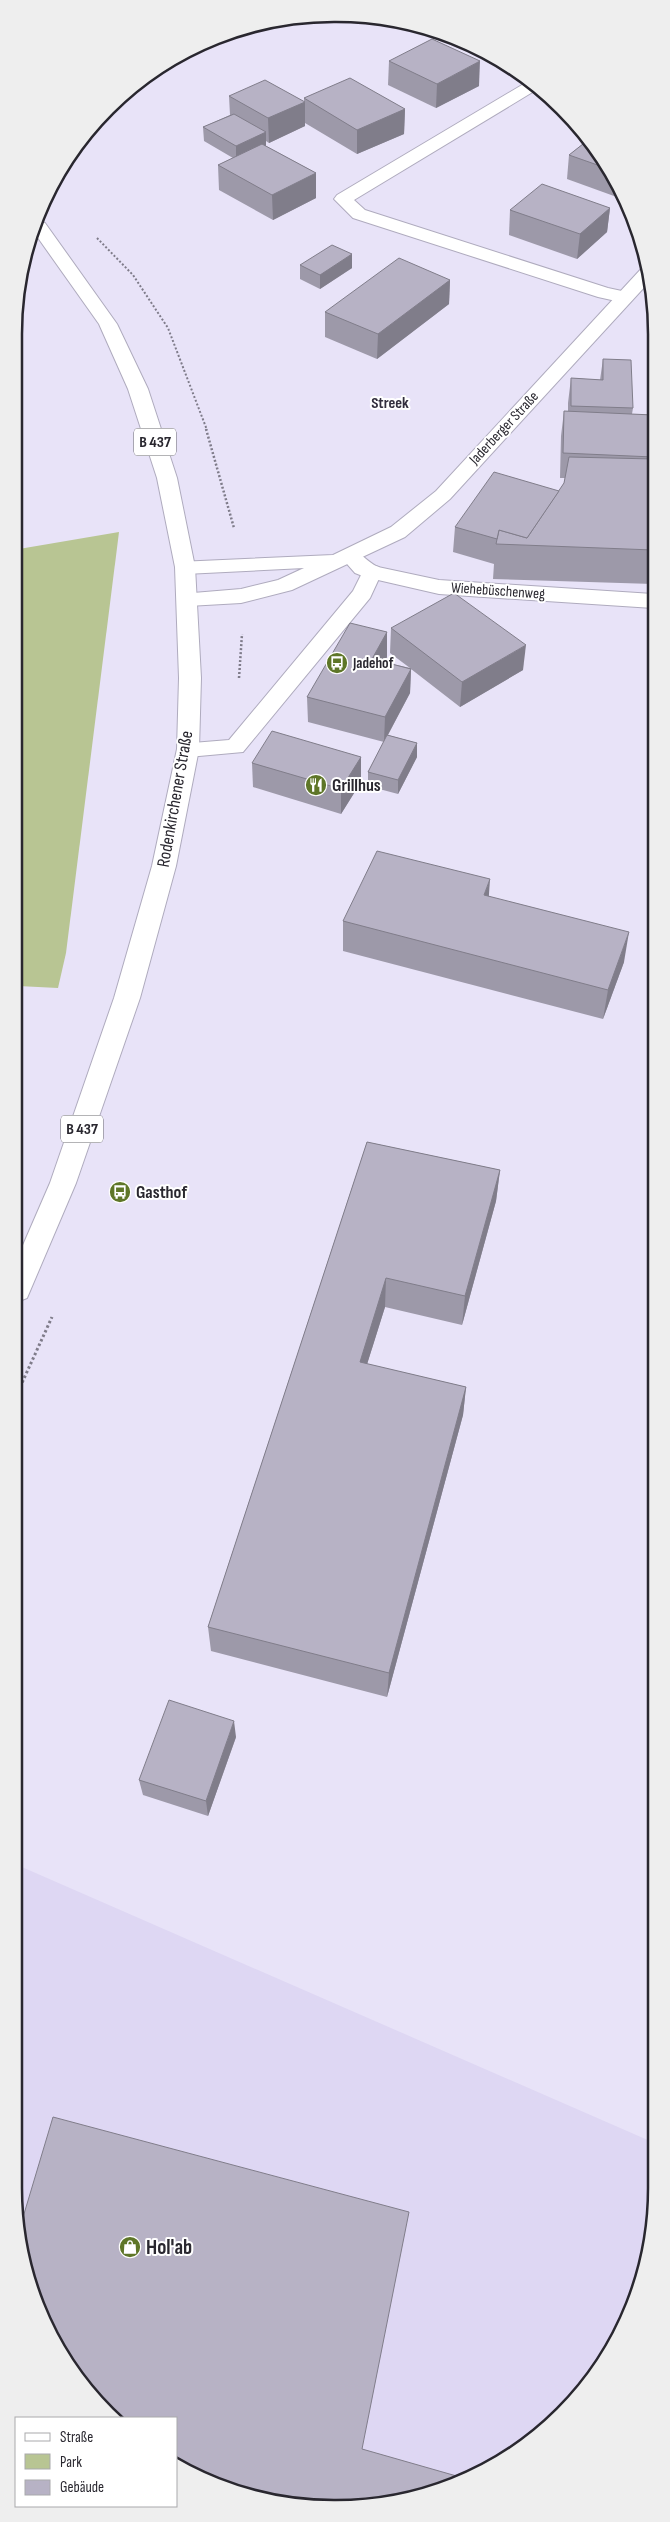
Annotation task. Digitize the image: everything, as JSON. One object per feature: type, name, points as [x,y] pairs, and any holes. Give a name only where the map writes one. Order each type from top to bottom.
[{"type":"main road","points":[[527,89],[343,199],[359,214],[604,293],[625,297]]},
{"type":"main road","name":"Rodenkirchener Straße","points":[[22,1278],[63,1182],[128,998],[164,866],[188,749],[190,678],[188,599],[185,567],[167,478],[138,389],[108,324],[41,230]]},
{"type":"main road","name":"Jaderberger Straße","points":[[188,599],[241,596],[285,585],[398,532],[443,494],[642,279]]},
{"type":"main road","name":"Jaderberger Straße","points":[[185,567],[346,558]]},
{"type":"main road","name":"Wiehebüschenweg","points":[[346,558],[372,572],[439,588],[648,601]]},
{"type":"main road","points":[[188,749],[235,747],[363,593],[372,572]]},
{"type":"shaded area","points":[[22,1867],[648,2140],[648,2187],[645,2228],[637,2268],[624,2307],[595,2361],[570,2393],[541,2422],[509,2447],[491,2458],[455,2476],[402,2492],[175,2417],[54,2322],[46,2307],[33,2268],[25,2228],[22,2187]]},
{"type":"green space","points":[[119,532],[66,953],[58,988],[22,986],[22,548]]},
{"type":"building","points":[[432,39],[480,61],[437,84],[389,61]]},
{"type":"building","points":[[350,78],[405,109],[357,130],[304,98]]},
{"type":"building","points":[[265,80],[305,102],[268,118],[229,96]]},
{"type":"building","points":[[234,114],[266,132],[236,146],[203,127]]},
{"type":"building","points":[[262,144],[316,173],[272,195],[218,165]]},
{"type":"building","points":[[582,144],[597,165],[569,155]]},
{"type":"building","points":[[542,184],[610,208],[580,234],[510,210]]},
{"type":"building","points":[[332,245],[352,254],[320,275],[300,265]]},
{"type":"building","points":[[399,258],[450,280],[378,334],[325,312]]},
{"type":"building","points":[[603,359],[631,360],[633,408],[571,406],[571,378],[603,380]]},
{"type":"building","points":[[564,411],[648,415],[648,457],[563,453]]},
{"type":"building","points":[[569,457],[648,459],[648,550],[496,544],[499,530],[527,538],[564,483]]},
{"type":"building","points":[[494,472],[559,491],[527,538],[499,530],[497,539],[455,527]]},
{"type":"building","points":[[454,593],[526,645],[462,682],[391,628]]},
{"type":"building","points":[[350,623],[387,632],[372,659],[411,669],[385,717],[307,697]]},
{"type":"building","points":[[272,731],[361,757],[341,789],[252,763]]},
{"type":"building","points":[[387,735],[417,743],[398,780],[368,772]]},
{"type":"building","points":[[377,851],[490,879],[484,895],[629,932],[608,990],[343,921]]},
{"type":"building","points":[[367,1142],[500,1170],[465,1296],[386,1278],[360,1362],[466,1387],[389,1673],[208,1627]]},
{"type":"building","points":[[169,1700],[234,1721],[206,1801],[139,1780]]},
{"type":"building","points":[[53,2117],[409,2212],[362,2449],[456,2476],[416,2489],[376,2497],[335,2500],[315,2499],[254,2489],[215,2476],[179,2458],[178,2417],[124,2417],[100,2393],[75,2361],[46,2307],[33,2268],[24,2215]]},
{"type":"place","name":"Jadehof","points":[[337,663]]},
{"type":"place","name":"Grillhus","points":[[316,785]]},
{"type":"place","name":"Gasthof","points":[[120,1192]]},
{"type":"place","name":"Hol'ab","points":[[130,2247]]},
{"type":"district","name":"Streek","points":[[390,403]]}]
